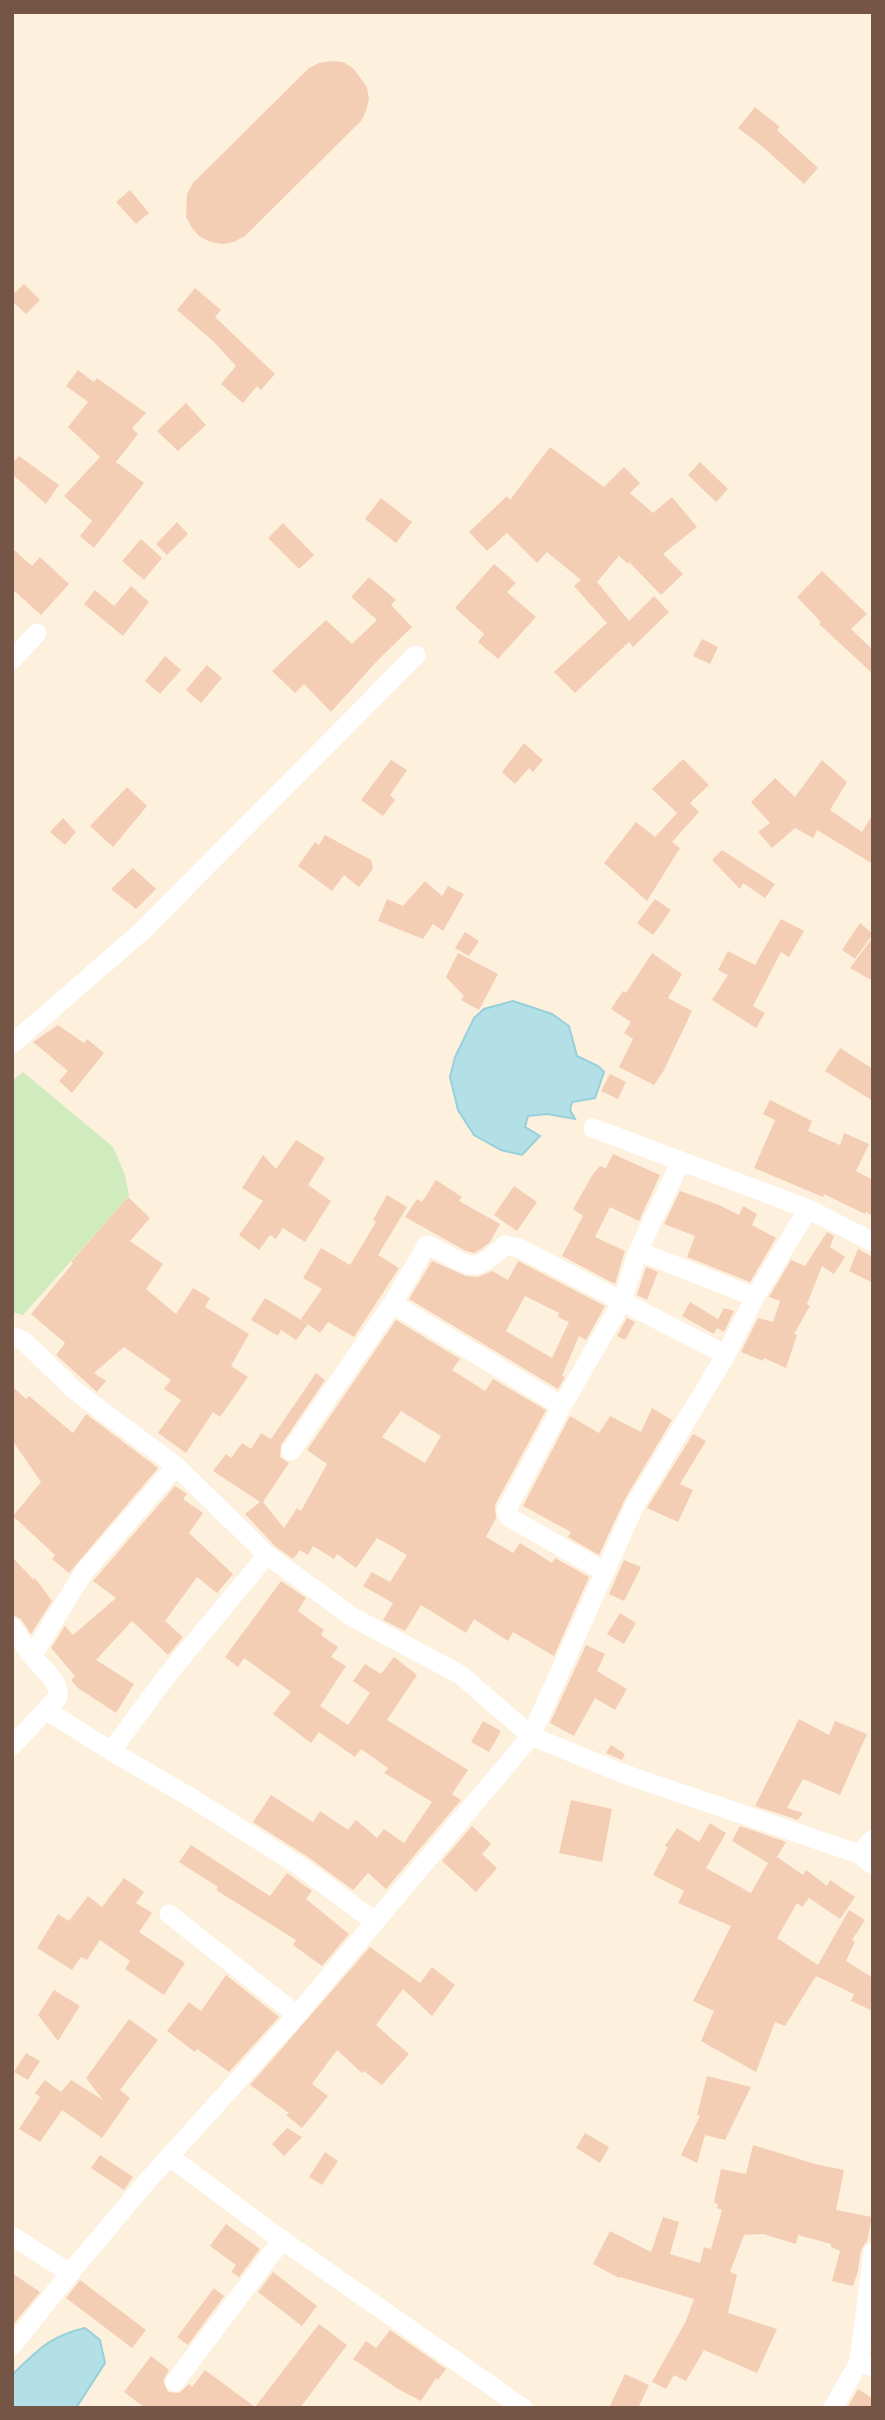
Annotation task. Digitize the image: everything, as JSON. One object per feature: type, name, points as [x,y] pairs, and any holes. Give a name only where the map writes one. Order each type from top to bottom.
[{"type":"street","points":[[12,660],[37,633]]},
{"type":"street","points":[[12,1044],[141,932],[416,655]]},
{"type":"street","points":[[593,1128],[808,1209],[873,1242]]},
{"type":"street","points":[[605,1572],[509,1517],[506,1511],[622,1301],[638,1251],[681,1161]]},
{"type":"street","points":[[12,2346],[70,2273],[297,2015],[531,1736],[635,1505],[726,1355],[755,1297],[808,1209]]},
{"type":"street","points":[[291,1451],[391,1306],[425,1247],[429,1245],[464,1264],[477,1266],[487,1262],[505,1245],[519,1248],[726,1355]]},
{"type":"street","points":[[638,1251],[755,1297]]},
{"type":"street","points":[[391,1306],[401,1308],[562,1406]]},
{"type":"street","points":[[12,1336],[24,1341],[74,1390],[176,1466],[267,1555],[354,1618],[461,1675],[531,1736],[624,1774],[866,1860],[873,1839]]},
{"type":"street","points":[[32,1656],[84,1572],[176,1466]]},
{"type":"street","points":[[111,1751],[169,1673],[267,1555]]},
{"type":"street","points":[[12,1627],[59,1689],[58,1697],[12,1746]]},
{"type":"street","points":[[46,1710],[301,1867],[374,1921]]},
{"type":"street","points":[[169,1914],[297,2015]]},
{"type":"street","points":[[170,2157],[282,2240],[523,2408]]},
{"type":"street","points":[[12,2236],[70,2273]]},
{"type":"street","points":[[175,2382],[282,2240]]},
{"type":"street","points":[[833,2408],[866,2364],[873,2252]]},
{"type":"green space","points":[[23,1072],[113,1147],[125,1175],[129,1196],[23,1315],[12,1312],[12,1081]]},
{"type":"water","points":[[513,1001],[552,1014],[569,1026],[577,1056],[598,1066],[604,1072],[595,1098],[572,1102],[570,1110],[575,1119],[547,1114],[528,1116],[525,1127],[540,1136],[522,1155],[501,1150],[474,1135],[458,1110],[450,1077],[455,1057],[474,1018],[484,1009]]},
{"type":"water","points":[[85,2328],[100,2340],[105,2363],[76,2408],[12,2408],[12,2376],[15,2372],[47,2344]]},
{"type":"building","points":[[331,61],[343,62],[353,68],[367,87],[369,99],[361,121],[245,236],[223,244],[200,237],[186,217],[187,194],[193,183],[309,68]]},
{"type":"building","points":[[755,107],[780,127],[777,130],[818,168],[804,184],[738,128]]},
{"type":"building","points":[[130,190],[149,213],[136,224],[116,202]]},
{"type":"building","points":[[24,284],[40,300],[26,314],[12,301],[12,295]]},
{"type":"building","points":[[195,288],[221,310],[215,317],[275,374],[261,390],[257,386],[243,403],[221,384],[236,366],[213,341],[177,310]]},
{"type":"building","points":[[78,370],[94,382],[97,378],[146,413],[132,428],[138,434],[116,462],[144,483],[94,548],[80,536],[92,521],[64,496],[100,457],[68,427],[88,402],[66,386]]},
{"type":"building","points":[[186,403],[206,425],[178,451],[157,431]]},
{"type":"building","points":[[550,447],[604,487],[624,467],[640,483],[630,493],[653,513],[672,497],[697,527],[663,554],[683,574],[661,595],[629,562],[628,564],[619,556],[597,582],[629,621],[654,596],[669,612],[633,647],[629,642],[575,693],[554,672],[607,623],[574,586],[581,580],[547,552],[537,563],[507,533],[487,551],[469,532],[507,496],[510,500]]},
{"type":"building","points":[[19,456],[59,485],[46,504],[12,474],[12,463]]},
{"type":"building","points":[[700,462],[728,489],[716,502],[688,475]]},
{"type":"building","points":[[381,498],[412,522],[396,543],[365,519]]},
{"type":"building","points":[[177,522],[188,534],[167,555],[156,544]]},
{"type":"building","points":[[283,523],[314,555],[299,569],[268,538]]},
{"type":"building","points":[[141,539],[162,558],[144,580],[122,561]]},
{"type":"building","points":[[12,548],[32,566],[40,557],[69,584],[41,615],[12,589]]},
{"type":"building","points":[[494,564],[516,583],[507,592],[536,617],[498,659],[478,642],[484,634],[455,608]]},
{"type":"building","points":[[822,571],[867,614],[851,629],[873,650],[873,674],[819,624],[821,622],[797,597]]},
{"type":"building","points":[[369,577],[396,600],[391,605],[412,627],[331,712],[304,684],[295,693],[272,671],[326,620],[352,644],[377,620],[351,597]]},
{"type":"building","points":[[131,586],[149,602],[123,636],[84,604],[95,590],[114,606]]},
{"type":"building","points":[[702,639],[718,647],[710,664],[693,656]]},
{"type":"building","points":[[165,656],[181,670],[160,694],[145,681]]},
{"type":"building","points":[[207,665],[222,678],[201,703],[186,690]]},
{"type":"building","points":[[524,743],[543,760],[533,772],[529,768],[515,784],[502,772]]},
{"type":"building","points":[[683,759],[709,785],[690,803],[699,812],[672,842],[680,848],[647,901],[604,863],[636,822],[655,837],[677,813],[652,789]]},
{"type":"building","points":[[391,760],[407,770],[390,795],[395,800],[383,816],[361,800]]},
{"type":"building","points":[[822,760],[847,782],[830,810],[862,832],[873,814],[873,864],[817,830],[813,838],[795,828],[772,848],[758,832],[770,823],[751,802],[775,778],[795,797]]},
{"type":"building","points":[[127,787],[147,806],[113,847],[90,826]]},
{"type":"building","points":[[63,818],[76,832],[65,845],[50,832]]},
{"type":"building","points":[[325,835],[371,860],[373,869],[359,887],[344,875],[332,891],[298,866],[315,842],[319,845]]},
{"type":"building","points":[[722,850],[775,884],[765,898],[743,883],[740,889],[712,860]]},
{"type":"building","points":[[133,868],[156,889],[136,909],[111,889]]},
{"type":"building","points":[[425,881],[442,896],[448,886],[464,894],[443,931],[433,924],[423,939],[378,921],[387,899],[403,906]]},
{"type":"building","points":[[655,899],[671,910],[653,935],[637,923]]},
{"type":"building","points":[[781,919],[804,931],[789,957],[781,952],[753,1006],[765,1013],[756,1028],[712,1000],[728,975],[718,970],[728,951],[755,965]]},
{"type":"building","points":[[860,923],[873,934],[855,959],[842,950]]},
{"type":"building","points":[[465,932],[479,941],[469,956],[455,948]]},
{"type":"building","points":[[873,937],[873,981],[850,968]]},
{"type":"building","points":[[458,953],[498,974],[479,1010],[461,1000],[464,996],[446,977]]},
{"type":"building","points":[[652,953],[682,974],[668,998],[692,1011],[654,1085],[619,1067],[633,1039],[624,1033],[631,1022],[611,1009],[623,991],[626,993]]},
{"type":"building","points":[[58,1025],[84,1043],[87,1039],[104,1053],[72,1093],[59,1081],[68,1071],[33,1042]]},
{"type":"building","points":[[840,1048],[873,1069],[873,1101],[825,1071]]},
{"type":"building","points":[[610,1074],[626,1082],[618,1099],[601,1091]]},
{"type":"building","points":[[770,1100],[812,1121],[808,1131],[840,1145],[844,1133],[869,1144],[856,1171],[873,1180],[873,1216],[754,1168],[775,1120],[763,1114]]},
{"type":"building","points":[[296,1140],[325,1158],[308,1185],[331,1201],[305,1242],[283,1228],[276,1239],[270,1235],[259,1250],[239,1235],[263,1201],[242,1188],[263,1155],[276,1169]]},
{"type":"building","points":[[613,1154],[660,1175],[639,1221],[610,1207],[595,1237],[625,1251],[615,1284],[562,1256],[583,1216],[573,1209],[593,1174],[600,1166],[606,1168]]},
{"type":"building","points":[[436,1180],[462,1197],[459,1201],[500,1224],[490,1242],[481,1249],[474,1253],[466,1251],[405,1217],[417,1199],[422,1202]]},
{"type":"building","points":[[514,1186],[537,1202],[517,1231],[494,1215]]},
{"type":"building","points":[[680,1191],[739,1215],[743,1206],[757,1214],[752,1225],[776,1238],[750,1282],[687,1257],[695,1236],[664,1224]]},
{"type":"building","points":[[387,1195],[407,1207],[378,1255],[399,1268],[354,1337],[328,1322],[320,1333],[301,1319],[322,1289],[303,1278],[321,1248],[350,1265],[376,1222],[373,1220]]},
{"type":"building","points":[[128,1197],[150,1218],[130,1241],[163,1264],[146,1289],[176,1314],[193,1288],[210,1298],[205,1307],[249,1334],[231,1366],[248,1377],[220,1417],[213,1412],[186,1453],[158,1433],[181,1400],[164,1389],[171,1380],[124,1347],[94,1373],[106,1381],[97,1392],[56,1355],[65,1343],[31,1314],[73,1263],[71,1262]]},
{"type":"building","points":[[827,1232],[834,1236],[830,1247],[845,1257],[834,1274],[822,1266],[807,1304],[810,1306],[794,1334],[797,1335],[786,1368],[741,1352],[758,1318],[773,1322],[780,1301],[769,1297],[791,1260],[805,1266]]},
{"type":"building","points":[[858,1249],[873,1257],[873,1283],[849,1271]]},
{"type":"building","points":[[432,1261],[466,1276],[478,1277],[492,1271],[508,1280],[518,1261],[605,1306],[586,1340],[579,1336],[558,1389],[409,1299]],"holes":[[[525,1296],[559,1313],[558,1317],[569,1322],[552,1358],[506,1331]]]},
{"type":"building","points":[[646,1267],[658,1272],[647,1300],[637,1295]]},
{"type":"building","points":[[265,1298],[308,1324],[296,1340],[281,1330],[278,1336],[251,1320]]},
{"type":"building","points":[[690,1302],[718,1319],[724,1308],[734,1311],[724,1332],[717,1328],[714,1334],[682,1316]]},
{"type":"building","points":[[627,1318],[635,1322],[625,1340],[617,1336]]},
{"type":"building","points":[[396,1320],[460,1359],[452,1370],[485,1391],[493,1379],[546,1410],[495,1505],[496,1518],[486,1537],[513,1553],[520,1543],[552,1563],[555,1558],[589,1577],[554,1656],[513,1632],[508,1641],[474,1619],[466,1633],[421,1605],[405,1631],[383,1620],[393,1603],[363,1586],[372,1572],[390,1582],[407,1555],[377,1538],[356,1568],[337,1554],[334,1559],[313,1546],[308,1555],[300,1550],[293,1559],[275,1546],[245,1514],[260,1502],[213,1471],[226,1454],[231,1458],[242,1443],[251,1449],[261,1433],[271,1439],[316,1373],[325,1380],[281,1445],[280,1457],[289,1463],[263,1502],[284,1528],[297,1508],[301,1511],[327,1464],[307,1450]],"holes":[[[401,1411],[441,1436],[425,1463],[382,1437]]]},
{"type":"building","points":[[12,1386],[26,1399],[29,1396],[73,1433],[86,1414],[158,1468],[69,1573],[52,1559],[55,1555],[13,1516],[41,1482],[12,1440]]},
{"type":"building","points":[[652,1408],[672,1420],[625,1499],[599,1555],[568,1537],[571,1532],[523,1506],[570,1416],[599,1433],[610,1416],[641,1432]]},
{"type":"building","points":[[693,1434],[706,1441],[680,1484],[693,1490],[678,1522],[647,1508]]},
{"type":"building","points":[[175,1486],[187,1494],[183,1499],[203,1513],[189,1533],[233,1574],[217,1593],[197,1577],[165,1621],[183,1637],[168,1655],[132,1621],[96,1660],[134,1684],[116,1713],[78,1688],[71,1680],[75,1676],[51,1648],[65,1626],[73,1635],[116,1598],[93,1581]]},
{"type":"building","points":[[12,1557],[34,1580],[35,1578],[52,1601],[31,1634],[21,1619],[12,1615]]},
{"type":"building","points":[[624,1560],[641,1567],[624,1601],[609,1594]]},
{"type":"building","points":[[281,1581],[306,1598],[298,1611],[324,1630],[321,1635],[338,1647],[331,1657],[346,1666],[320,1706],[348,1725],[370,1693],[353,1681],[365,1664],[381,1674],[394,1657],[417,1675],[387,1720],[468,1770],[452,1794],[461,1800],[386,1889],[368,1873],[353,1890],[253,1822],[271,1795],[313,1822],[320,1811],[348,1830],[356,1820],[377,1838],[384,1829],[404,1843],[432,1802],[384,1773],[388,1768],[361,1749],[355,1757],[319,1732],[311,1743],[273,1714],[291,1692],[244,1658],[238,1667],[225,1657]]},
{"type":"building","points":[[620,1613],[636,1623],[624,1644],[607,1634]]},
{"type":"building","points":[[586,1645],[605,1654],[597,1671],[627,1689],[615,1710],[595,1698],[574,1736],[550,1723]]},
{"type":"building","points":[[799,1719],[829,1735],[835,1721],[867,1734],[840,1795],[803,1779],[787,1808],[803,1813],[798,1820],[755,1806]]},
{"type":"building","points":[[483,1721],[501,1731],[489,1752],[471,1742]]},
{"type":"building","points":[[611,1745],[625,1754],[622,1760],[606,1753]]},
{"type":"building","points":[[571,1800],[612,1809],[602,1862],[559,1853]]},
{"type":"building","points":[[710,1823],[726,1833],[706,1868],[751,1893],[768,1863],[732,1841],[740,1826],[786,1842],[777,1857],[803,1875],[806,1870],[827,1886],[830,1880],[855,1897],[840,1919],[809,1898],[802,1907],[797,1903],[777,1938],[818,1965],[849,1910],[865,1920],[852,1940],[855,1942],[846,1961],[873,1978],[873,2011],[851,2001],[854,1994],[816,1976],[785,2026],[775,2022],[756,2072],[701,2041],[714,2011],[693,2001],[731,1926],[678,1903],[684,1891],[653,1875],[668,1847],[665,1846],[677,1828],[699,1842]]},
{"type":"building","points":[[472,1826],[491,1844],[482,1854],[497,1868],[476,1892],[442,1861]]},
{"type":"building","points":[[191,1845],[270,1896],[287,1873],[312,1891],[306,1899],[349,1934],[322,1966],[293,1945],[296,1940],[216,1890],[218,1887],[179,1862]]},
{"type":"building","points":[[124,1878],[144,1892],[136,1903],[152,1913],[139,1932],[185,1963],[164,1995],[125,1969],[130,1961],[100,1940],[87,1960],[81,1957],[72,1970],[37,1948],[58,1914],[69,1921],[88,1896],[102,1907]]},
{"type":"building","points":[[370,1947],[420,1983],[432,1967],[455,1985],[432,2016],[403,1989],[376,2025],[409,2054],[382,2085],[364,2071],[362,2073],[337,2050],[312,2084],[328,2096],[302,2128],[286,2115],[289,2113],[250,2085]]},
{"type":"building","points":[[226,1975],[279,2017],[229,2072],[167,2031],[189,2002],[201,2011]]},
{"type":"building","points":[[54,1990],[80,2006],[58,2041],[38,2015]]},
{"type":"building","points":[[129,2019],[158,2040],[120,2090],[130,2098],[102,2138],[62,2110],[40,2142],[19,2129],[40,2097],[35,2093],[45,2080],[61,2092],[71,2080],[103,2100],[86,2078]]},
{"type":"building","points":[[26,2053],[40,2061],[28,2080],[14,2072]]},
{"type":"building","points":[[707,2076],[751,2087],[725,2140],[705,2135],[697,2163],[681,2155],[700,2116],[697,2115]]},
{"type":"building","points":[[287,2128],[302,2137],[284,2156],[272,2144]]},
{"type":"building","points":[[585,2133],[609,2147],[600,2163],[576,2148]]},
{"type":"building","points":[[753,2145],[844,2170],[836,2210],[872,2217],[853,2286],[832,2281],[840,2251],[831,2247],[831,2244],[798,2235],[796,2244],[763,2234],[744,2235],[730,2272],[737,2275],[728,2313],[777,2329],[757,2373],[704,2350],[686,2381],[674,2375],[666,2389],[652,2382],[686,2321],[694,2299],[619,2278],[593,2264],[610,2231],[651,2252],[663,2217],[679,2222],[670,2254],[700,2263],[704,2247],[711,2249],[722,2210],[717,2208],[718,2205],[714,2202],[721,2169],[746,2174]]},
{"type":"building","points":[[325,2152],[338,2161],[322,2185],[309,2177]]},
{"type":"building","points":[[100,2155],[133,2177],[124,2190],[91,2168]]},
{"type":"building","points":[[226,2224],[260,2249],[239,2277],[231,2272],[236,2265],[210,2246]]},
{"type":"building","points":[[273,2272],[317,2306],[302,2326],[258,2292]]},
{"type":"building","points":[[12,2273],[40,2292],[12,2326]]},
{"type":"building","points":[[80,2280],[146,2330],[132,2348],[66,2298]]},
{"type":"building","points":[[214,2288],[224,2296],[188,2345],[177,2337]]},
{"type":"building","points":[[319,2324],[347,2345],[300,2408],[145,2408],[124,2392],[151,2356],[169,2370],[163,2381],[168,2392],[179,2393],[189,2384],[192,2387],[205,2370],[255,2407]]},
{"type":"building","points":[[390,2330],[446,2369],[438,2380],[436,2378],[421,2401],[353,2359],[366,2341],[376,2348]]},
{"type":"building","points":[[625,2374],[649,2385],[638,2408],[609,2408]]},
{"type":"building","points":[[858,2389],[873,2399],[873,2408],[847,2408]]}]
